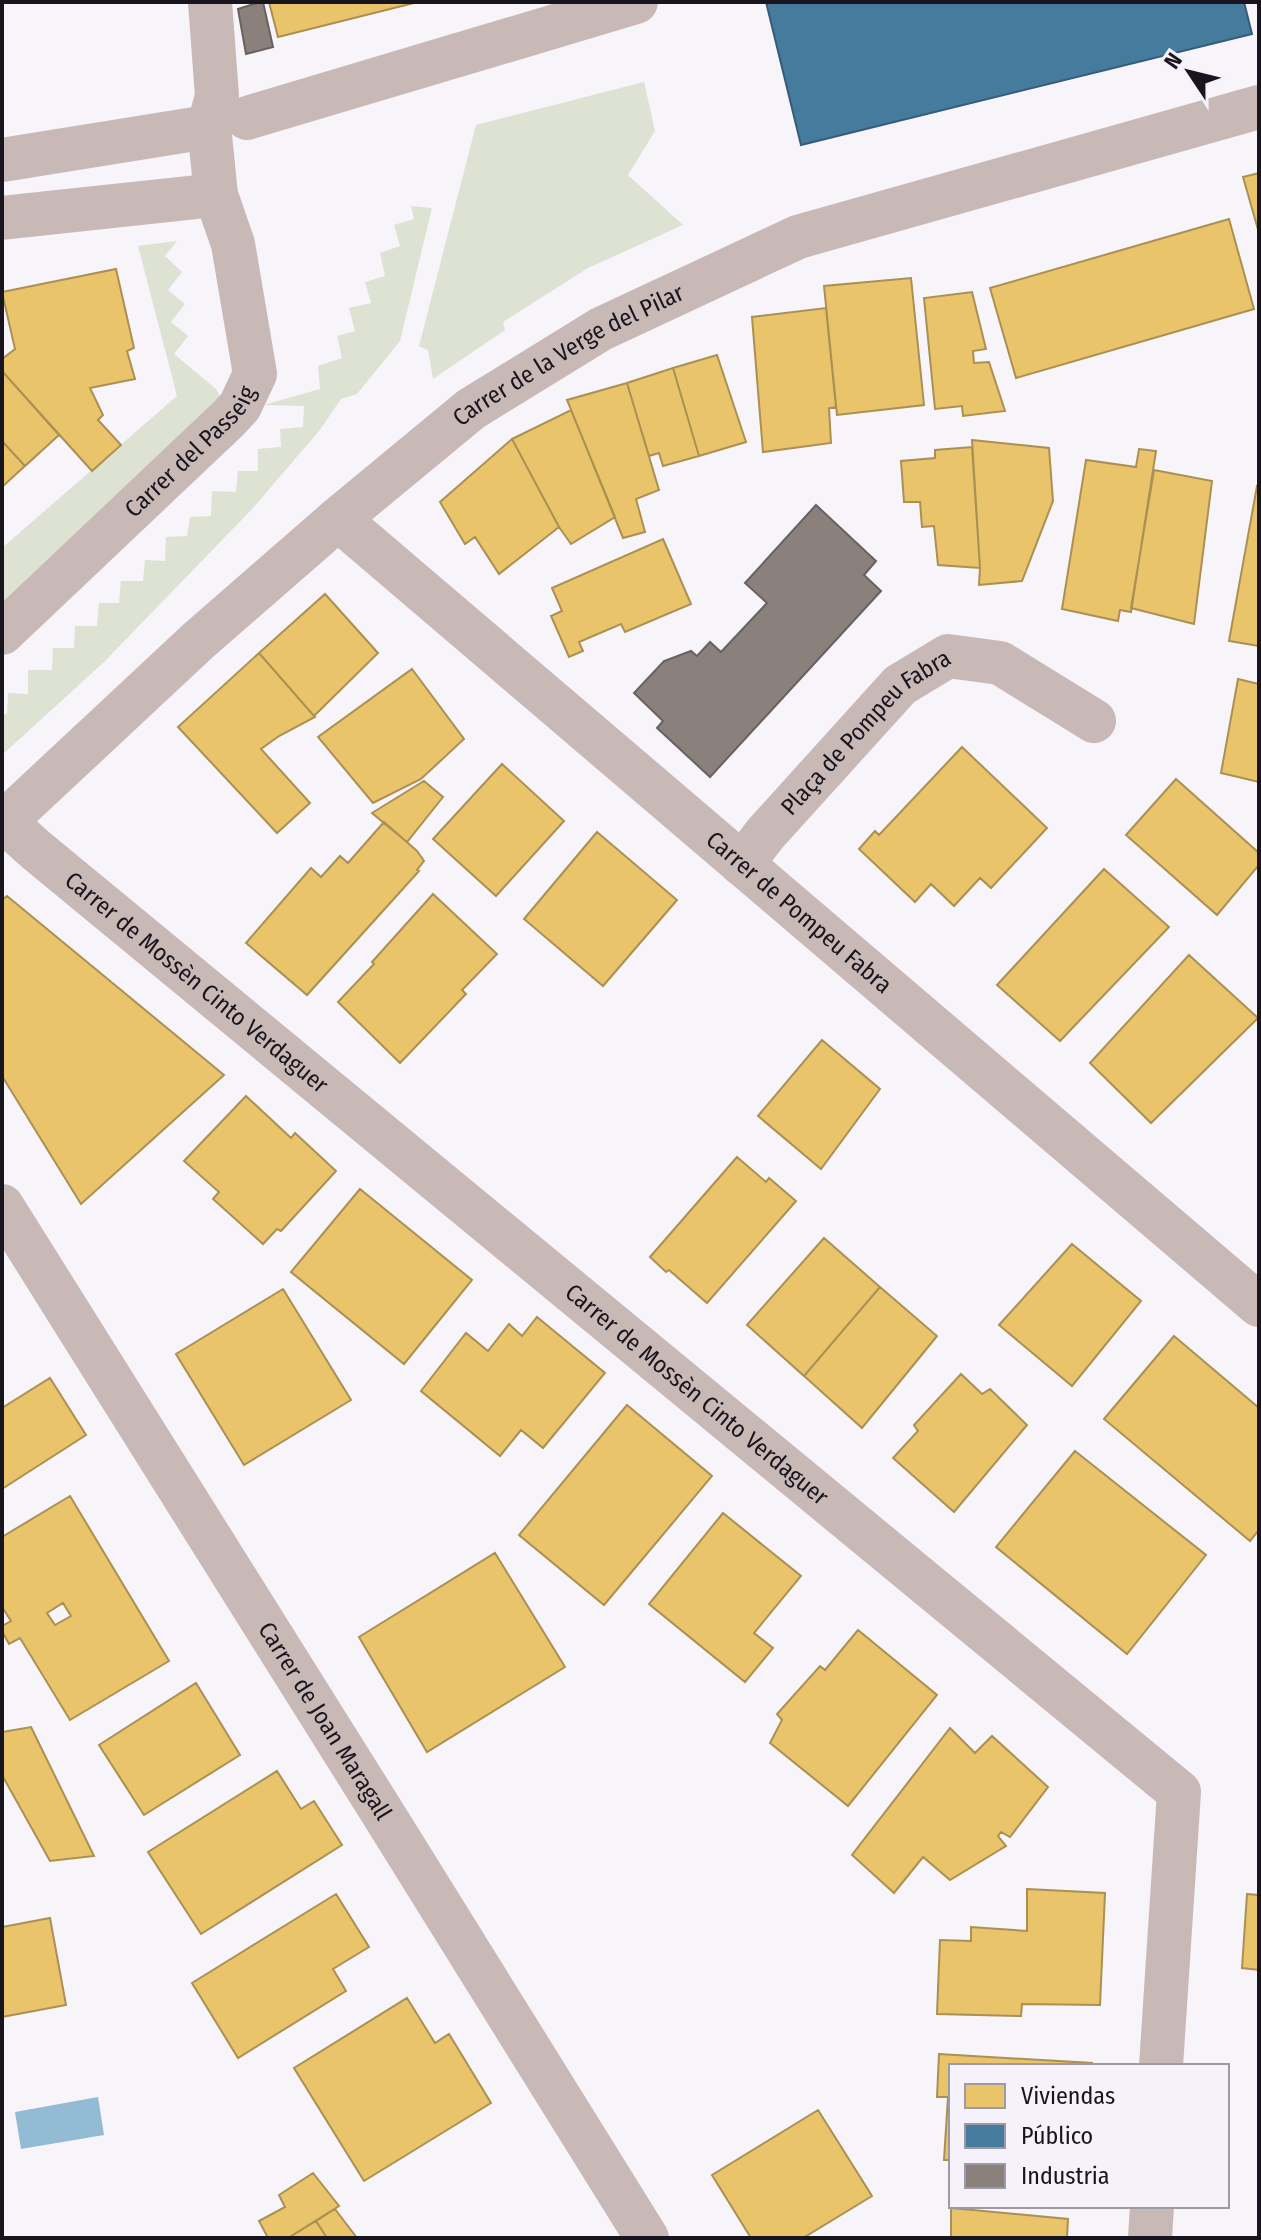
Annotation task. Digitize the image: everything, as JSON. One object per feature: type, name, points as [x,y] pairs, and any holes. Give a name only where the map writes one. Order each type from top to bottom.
[{"type":"street","name":"Carrer del Passeig","points":[[2,633],[229,418],[240,406],[255,374],[233,244],[216,195],[217,96],[210,2]]},
{"type":"street","points":[[2,160],[217,124],[636,2]]},
{"type":"street","name":"Carrer de la Verge del Pilar","points":[[4,823],[199,640],[338,519],[471,409],[601,329],[798,237],[1259,107]]},
{"type":"street","points":[[2,218],[216,195]]},
{"type":"street","name":"Carrer de Pompeu Fabra","points":[[338,519],[1259,1305]]},
{"type":"street","name":"Plaça de Pompeu Fabra","points":[[742,864],[766,833],[900,685],[948,656],[1000,663],[1094,721]]},
{"type":"street","name":"Carrer de Mossèn Cinto Verdaguer","points":[[4,823],[1179,1792],[1161,2064]]},
{"type":"street","name":"Carrer de Joan Maragall","points":[[2,1206],[647,2238]]},
{"type":"street","points":[[1150,2238],[1152,2208]]},
{"type":"green space","points":[[644,82],[655,131],[628,175],[683,225],[588,268],[503,322],[505,330],[433,379],[428,350],[419,346],[476,125]]},
{"type":"green space","points":[[411,206],[432,208],[400,341],[357,394],[341,399],[319,431],[253,508],[104,662],[2,755],[2,714],[7,714],[8,693],[28,694],[28,670],[52,670],[53,648],[74,648],[75,626],[97,626],[99,603],[119,603],[121,581],[143,581],[145,560],[165,561],[166,537],[187,536],[190,517],[211,516],[212,491],[236,492],[238,471],[258,471],[258,449],[281,447],[280,429],[303,427],[304,406],[264,405],[320,389],[318,366],[342,358],[337,336],[355,331],[349,308],[371,303],[365,282],[385,276],[380,253],[400,246],[394,225],[414,219]]},
{"type":"green space","points":[[177,241],[165,256],[182,272],[168,290],[185,304],[171,322],[188,336],[174,354],[216,389],[220,396],[2,607],[2,548],[177,396],[138,246]]},
{"type":"water","points":[[98,2097],[104,2135],[21,2149],[15,2112]]},
{"type":"building: Viviendas","points":[[269,2],[418,2],[278,37]]},
{"type":"building: Viviendas","points":[[1259,173],[1259,233],[1243,177]]},
{"type":"building: Viviendas","points":[[1229,219],[1254,309],[1016,378],[990,288]]},
{"type":"building: Viviendas","points":[[116,269],[134,348],[127,351],[135,379],[90,388],[103,415],[98,420],[121,445],[92,471],[2,371],[2,359],[15,349],[2,292]]},
{"type":"building: Viviendas","points":[[911,278],[924,405],[837,415],[824,286]]},
{"type":"building: Viviendas","points":[[972,292],[986,349],[973,351],[974,363],[989,362],[1005,411],[963,416],[962,406],[935,409],[924,298]]},
{"type":"building: Viviendas","points":[[826,308],[836,407],[829,408],[831,443],[763,452],[752,317]]},
{"type":"building: Viviendas","points":[[717,355],[746,442],[699,456],[673,368]]},
{"type":"building: Viviendas","points":[[673,368],[699,456],[663,466],[659,453],[649,456],[627,383]]},
{"type":"building: Viviendas","points":[[2,371],[59,435],[25,466],[2,441]]},
{"type":"building: Viviendas","points":[[627,383],[659,490],[636,499],[645,532],[623,538],[567,400]]},
{"type":"building: Viviendas","points":[[571,410],[615,517],[571,544],[512,439]]},
{"type":"building: Viviendas","points":[[512,439],[559,527],[499,574],[475,537],[465,544],[440,502]]},
{"type":"building: Viviendas","points":[[972,440],[1049,448],[1053,501],[1022,581],[979,585]]},
{"type":"building: Viviendas","points":[[2,441],[25,466],[2,487]]},
{"type":"building: Viviendas","points":[[972,447],[980,568],[938,565],[934,526],[922,527],[920,502],[904,502],[901,461],[935,458],[935,450]]},
{"type":"building: Viviendas","points":[[1139,449],[1156,451],[1131,612],[1120,610],[1118,621],[1062,609],[1086,460],[1136,467]]},
{"type":"building: Viviendas","points":[[1154,470],[1212,481],[1194,624],[1131,608]]},
{"type":"building: Viviendas","points":[[1259,487],[1259,646],[1229,641]]},
{"type":"building: Viviendas","points":[[663,539],[691,604],[625,632],[621,624],[579,642],[583,651],[569,657],[551,616],[562,611],[552,588]]},
{"type":"building: Viviendas","points":[[325,594],[378,653],[314,716],[259,653]]},
{"type":"building: Viviendas","points":[[259,653],[315,717],[261,749],[310,803],[277,833],[178,727]]},
{"type":"building: Viviendas","points":[[412,669],[464,739],[421,779],[373,803],[318,737]]},
{"type":"building: Viviendas","points":[[1238,679],[1259,684],[1259,782],[1221,773]]},
{"type":"building: Viviendas","points":[[962,747],[1047,828],[991,888],[980,878],[954,906],[931,884],[915,902],[859,849],[875,831],[879,835]]},
{"type":"building: Viviendas","points":[[502,764],[564,821],[496,896],[433,839]]},
{"type":"building: Viviendas","points":[[1176,779],[1259,853],[1259,865],[1217,915],[1126,835]]},
{"type":"building: Viviendas","points":[[424,781],[443,797],[407,842],[372,813]]},
{"type":"building: Viviendas","points":[[384,822],[424,861],[419,871],[307,995],[246,943],[311,868],[321,877],[340,856],[348,863]]},
{"type":"building: Viviendas","points":[[597,832],[677,900],[603,986],[524,919]]},
{"type":"building: Viviendas","points":[[1104,869],[1169,927],[1060,1041],[997,985]]},
{"type":"building: Viviendas","points":[[433,894],[497,954],[462,990],[466,994],[400,1063],[338,1002]]},
{"type":"building: Viviendas","points":[[7,896],[224,1075],[81,1204],[2,1076],[2,900]]},
{"type":"building: Viviendas","points":[[1189,955],[1258,1018],[1151,1123],[1090,1063]]},
{"type":"building: Viviendas","points":[[822,1040],[880,1089],[821,1169],[758,1116]]},
{"type":"building: Viviendas","points":[[246,1096],[291,1138],[295,1133],[336,1171],[281,1231],[277,1229],[263,1244],[213,1199],[219,1192],[184,1161]]},
{"type":"building: Viviendas","points":[[737,1157],[766,1182],[769,1178],[796,1201],[707,1303],[650,1257]]},
{"type":"building: Viviendas","points":[[360,1189],[472,1280],[404,1364],[291,1272]]},
{"type":"building: Viviendas","points":[[824,1238],[880,1287],[804,1376],[747,1325]]},
{"type":"building: Viviendas","points":[[1072,1244],[1141,1301],[1072,1386],[999,1325]]},
{"type":"building: Viviendas","points":[[880,1287],[937,1336],[862,1428],[804,1376]]},
{"type":"building: Viviendas","points":[[283,1289],[351,1400],[244,1465],[176,1354]]},
{"type":"building: Viviendas","points":[[537,1317],[605,1373],[543,1448],[521,1430],[500,1456],[421,1391],[466,1333],[488,1351],[509,1324],[522,1336]]},
{"type":"building: Viviendas","points":[[1174,1336],[1259,1408],[1259,1530],[1250,1541],[1104,1419]]},
{"type":"building: Viviendas","points":[[961,1374],[982,1394],[990,1389],[1027,1425],[954,1512],[893,1458],[918,1431],[914,1425]]},
{"type":"building: Viviendas","points":[[50,1378],[86,1435],[2,1489],[2,1408]]},
{"type":"building: Viviendas","points":[[627,1405],[712,1476],[604,1605],[519,1535]]},
{"type":"building: Viviendas","points":[[1075,1451],[1206,1555],[1127,1654],[996,1547]]},
{"type":"building: Viviendas","points":[[70,1496],[169,1661],[70,1720],[20,1638],[9,1644],[2,1631],[2,1626],[11,1621],[2,1607],[2,1537]],"holes":[[[63,1603],[71,1616],[55,1625],[47,1613]]]},
{"type":"building: Viviendas","points":[[723,1513],[801,1576],[754,1633],[773,1648],[745,1682],[649,1604]]},
{"type":"building: Viviendas","points":[[495,1553],[565,1667],[427,1752],[359,1637]]},
{"type":"building: Viviendas","points":[[858,1630],[937,1695],[848,1806],[770,1743],[782,1720],[777,1714],[820,1666],[825,1670]]},
{"type":"building: Viviendas","points":[[196,1683],[240,1755],[144,1815],[99,1745]]},
{"type":"building: Viviendas","points":[[31,1727],[94,1856],[50,1861],[2,1775],[2,1732]]},
{"type":"building: Viviendas","points":[[950,1728],[975,1753],[992,1736],[1048,1787],[1010,1837],[1001,1832],[998,1836],[1006,1846],[950,1880],[923,1857],[894,1893],[852,1855]]},
{"type":"building: Viviendas","points":[[277,1771],[301,1809],[314,1801],[342,1845],[201,1934],[148,1852]]},
{"type":"building: Viviendas","points":[[1027,1889],[1105,1893],[1100,2005],[1022,2004],[1021,2016],[937,2014],[940,1940],[971,1941],[971,1927],[1027,1931]]},
{"type":"building: Viviendas","points":[[336,1894],[369,1947],[333,1969],[346,1991],[238,2058],[192,1983]]},
{"type":"building: Viviendas","points":[[1247,1894],[1259,1895],[1259,1970],[1242,1968]]},
{"type":"building: Viviendas","points":[[50,1918],[66,2005],[2,2017],[2,1927]]},
{"type":"building: Viviendas","points":[[407,1998],[435,2043],[449,2034],[491,2103],[364,2181],[294,2068]]},
{"type":"building: Viviendas","points":[[939,2054],[1092,2063],[949,2064],[949,2160],[944,2160],[948,2097],[937,2097]]},
{"type":"building: Viviendas","points":[[818,2110],[872,2196],[803,2238],[751,2238],[712,2175]]},
{"type":"building: Viviendas","points":[[313,2173],[339,2206],[288,2238],[268,2238],[259,2221],[285,2207],[279,2195]]},
{"type":"building: Viviendas","points":[[951,2208],[1068,2219],[1067,2238],[951,2238]]},
{"type":"building: Viviendas","points":[[335,2209],[357,2238],[327,2238],[316,2221]]},
{"type":"building: Viviendas","points":[[316,2221],[327,2238],[288,2238]]},
{"type":"building: Público","points":[[766,2],[1244,2],[1252,34],[801,145]]},
{"type":"building: Industria","points":[[263,2],[273,47],[246,54],[238,9]]},
{"type":"building: Industria","points":[[816,505],[876,561],[864,575],[881,591],[710,777],[657,728],[663,721],[634,693],[664,661],[691,651],[697,656],[710,642],[721,652],[767,603],[745,583]]}]
